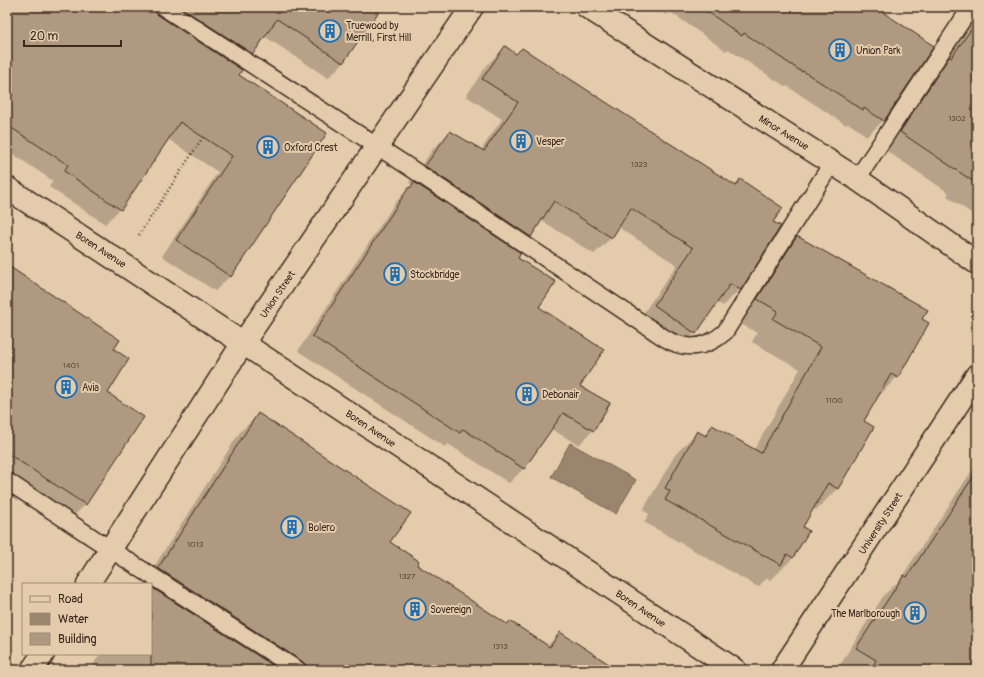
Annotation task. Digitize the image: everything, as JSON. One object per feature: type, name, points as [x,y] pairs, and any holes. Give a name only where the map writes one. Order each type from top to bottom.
[{"type":"street","name":"Union Street","points":[[89,583],[243,344],[472,7]]},
{"type":"street","name":"Minor Avenue","points":[[587,7],[857,179],[977,263]]},
{"type":"street","name":"Boren Avenue","points":[[7,188],[735,670]]},
{"type":"street","name":"University Street","points":[[782,670],[977,375]]},
{"type":"street","points":[[32,670],[42,655]]},
{"type":"lane","points":[[164,7],[378,147],[669,341],[676,344],[691,347],[699,346],[713,341],[725,332],[832,163]]},
{"type":"lane","points":[[857,179],[971,7]]},
{"type":"lane","points":[[7,481],[298,670]]},
{"type":"path","points":[[139,236],[203,137]]},
{"type":"water","points":[[570,443],[636,480],[616,514],[551,477]]},
{"type":"building","name":"Oxford Crest","points":[[7,7],[154,7],[155,12],[158,15],[242,70],[239,75],[327,133],[231,277],[176,240],[232,156],[180,122],[121,210],[64,171],[68,165],[7,125]]},
{"type":"building","name":"Truewood by Merrill, First Hill","points":[[180,7],[382,7],[343,63],[277,19],[253,54]]},
{"type":"building","name":"Union Park","points":[[701,7],[875,7],[934,46],[884,121],[864,108],[863,110],[803,71],[802,72],[744,33],[742,36]]},
{"type":"building","points":[[977,21],[977,184],[900,132],[949,57],[951,58]]},
{"type":"building","points":[[505,46],[516,54],[522,48],[736,186],[740,179],[783,208],[773,222],[781,226],[741,290],[730,284],[696,334],[654,305],[693,248],[631,208],[612,238],[554,201],[531,237],[425,166],[450,131],[484,151],[518,102],[482,79]]},
{"type":"building","points":[[414,182],[521,253],[518,258],[556,282],[539,307],[604,350],[580,386],[610,403],[594,431],[563,413],[524,469],[463,429],[460,433],[312,336],[409,187],[410,188]]},
{"type":"building","points":[[797,236],[928,310],[922,319],[929,323],[898,378],[891,374],[864,421],[874,427],[838,489],[828,483],[803,527],[809,531],[793,558],[787,554],[781,565],[665,500],[670,491],[665,488],[697,431],[706,436],[712,425],[761,453],[821,347],[773,319],[778,311],[757,299]]},
{"type":"building","name":"Avia","points":[[7,265],[120,340],[114,349],[129,359],[108,393],[144,417],[86,505],[7,453]]},
{"type":"building","name":"Bolero","points":[[258,413],[411,513],[390,542],[419,561],[417,565],[507,624],[510,621],[550,647],[560,632],[618,670],[307,670],[306,665],[303,662],[158,568]]},
{"type":"building","points":[[977,471],[977,670],[871,670],[876,660],[856,648],[904,575],[907,577]]},
{"type":"building","points":[[152,588],[280,670],[151,670]]},
{"type":"place","name":"Truewood by Merrill, First Hill","points":[[330,31]]},
{"type":"place","name":"Union Park","points":[[840,50]]},
{"type":"place","name":"Vesper","points":[[521,141]]},
{"type":"place","name":"Oxford Crest","points":[[268,147]]},
{"type":"place","name":"Stockbridge","points":[[395,274]]},
{"type":"place","name":"Avia","points":[[66,387]]},
{"type":"place","name":"Debonair","points":[[527,394]]},
{"type":"place","name":"Bolero","points":[[292,527]]},
{"type":"place","name":"Sovereign","points":[[415,609]]},
{"type":"place","name":"The Marlborough","points":[[915,613]]}]
